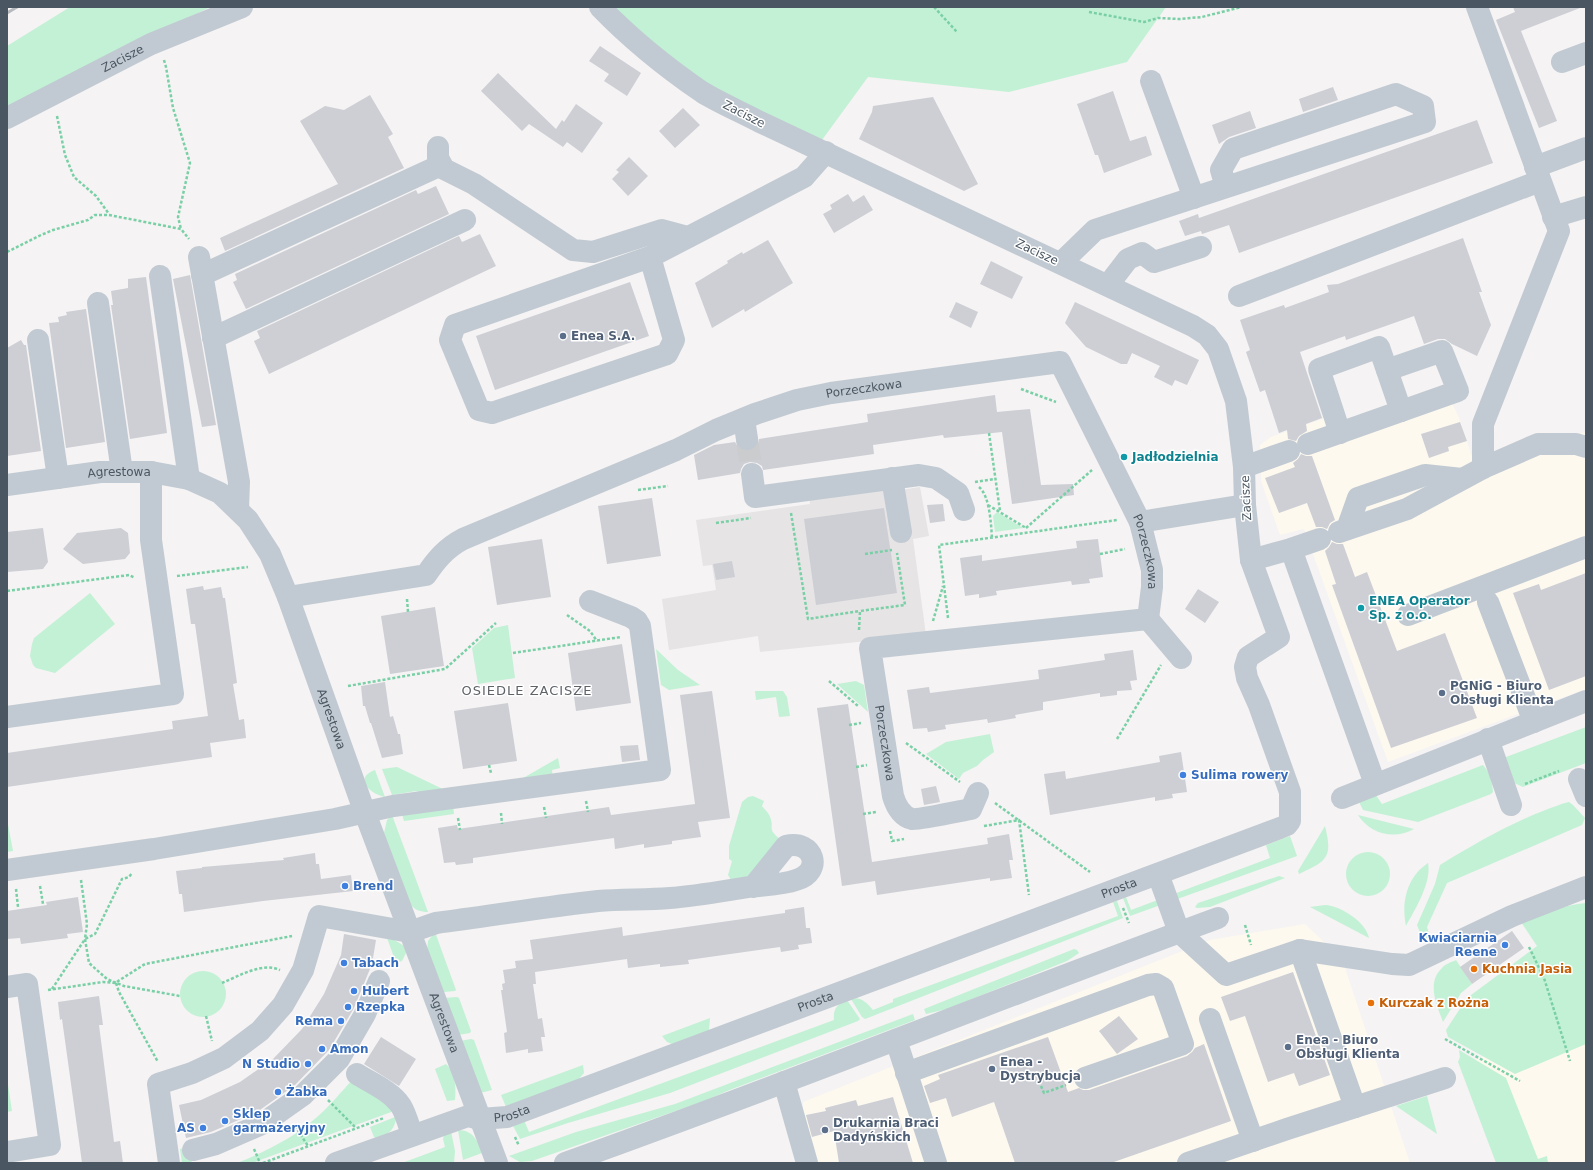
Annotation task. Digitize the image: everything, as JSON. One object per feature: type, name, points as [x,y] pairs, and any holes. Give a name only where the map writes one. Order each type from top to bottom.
[{"type":"street","name":"Zacisze","points":[[7,118],[157,41],[242,7]]},
{"type":"street","name":"Zacisze","points":[[600,7],[651,53],[703,92],[760,122],[1108,285],[1193,326],[1208,335],[1218,349],[1236,401],[1244,467],[1245,505],[1251,560],[1279,637],[1248,656],[1245,667],[1247,678],[1259,705],[1290,792],[1290,821]]},
{"type":"street","points":[[1477,7],[1558,231],[1483,424],[1484,468]]},
{"type":"street","points":[[1562,62],[1586,53]]},
{"type":"street","points":[[1150,81],[1194,198]]},
{"type":"street","points":[[1061,264],[1095,230],[1425,122],[1423,106],[1396,94],[1233,149],[1221,170],[1226,187]]},
{"type":"street","points":[[1239,296],[1538,174],[1586,148]]},
{"type":"street","points":[[650,257],[674,340],[667,354],[492,413],[479,410],[450,340],[455,325],[650,257],[804,177],[826,152]]},
{"type":"street","points":[[238,510],[239,482],[200,266],[440,156],[444,169],[474,184],[573,250],[593,252],[662,230],[688,237]]},
{"type":"street","points":[[1553,217],[1586,207]]},
{"type":"street","points":[[213,338],[465,220]]},
{"type":"street","points":[[1108,285],[1128,259],[1142,253],[1154,262],[1201,247]]},
{"type":"street","points":[[160,276],[189,479]]},
{"type":"street","points":[[98,304],[122,472]]},
{"type":"street","points":[[38,340],[58,478]]},
{"type":"street","points":[[1340,433],[1319,369],[1379,347],[1401,411]]},
{"type":"street","points":[[1244,467],[1458,391],[1442,351],[1387,370]]},
{"type":"street","name":"Porzeczkowa","points":[[288,597],[426,575],[438,557],[452,545],[463,539],[676,450],[716,430],[745,429],[797,400],[832,392],[1060,362],[1131,501],[1140,522],[1152,570],[1152,587],[1148,619],[870,648],[893,796],[896,806],[904,815],[913,819],[971,809],[978,793]]},
{"type":"street","points":[[1251,560],[1291,549],[1407,509],[1484,468],[1538,444],[1576,444],[1586,447]]},
{"type":"street","name":"Agrestowa","points":[[7,485],[100,472],[151,472],[189,479],[220,493],[248,520],[270,554],[288,597],[365,813],[497,1163]]},
{"type":"street","points":[[7,717],[173,694],[148,580],[151,540],[151,472]]},
{"type":"street","points":[[752,474],[755,497],[919,475],[936,478],[958,493],[964,510]]},
{"type":"street","points":[[892,478],[899,541]]},
{"type":"street","points":[[1140,522],[1245,505]]},
{"type":"street","points":[[1408,615],[1586,547]]},
{"type":"street","points":[[1291,549],[1375,784]]},
{"type":"street","points":[[7,870],[154,849],[335,819],[393,806],[660,770],[640,626],[637,621],[590,601]]},
{"type":"street","points":[[1488,602],[1534,722]]},
{"type":"street","points":[[1148,619],[1172,661]]},
{"type":"street","points":[[1342,798],[1586,701]]},
{"type":"street","points":[[1488,740],[1509,798]]},
{"type":"street","name":"Prosta","points":[[336,1163],[468,1116],[480,1119],[507,1117],[1287,826],[1290,821]]},
{"type":"street","points":[[1158,874],[1179,932],[1226,975],[1300,950],[1392,964],[1409,965],[1512,916],[1586,888]]},
{"type":"street","points":[[169,1163],[158,1084],[192,1073],[224,1058],[260,1031],[283,1005],[303,970],[319,916],[410,932],[436,923],[598,901],[670,898],[753,887]]},
{"type":"street","points":[[565,1163],[658,1130],[1218,918]]},
{"type":"street","points":[[1300,950],[1355,1107]]},
{"type":"street","points":[[193,1150],[216,1144],[262,1124],[303,1095],[339,1059],[365,1014],[379,981]]},
{"type":"street","points":[[7,987],[27,984],[50,1145],[7,1152]]},
{"type":"street","points":[[906,1073],[1148,985],[1156,984],[1164,988],[1183,1044],[1085,1078]]},
{"type":"street","points":[[1210,1019],[1253,1141]]},
{"type":"street","points":[[896,1040],[936,1163]]},
{"type":"street","points":[[357,1074],[391,1095],[397,1101],[403,1110],[412,1135]]},
{"type":"street","points":[[1188,1163],[1445,1078]]},
{"type":"street","points":[[784,1082],[807,1163]]},
{"type":"path","points":[[934,7],[957,32]]},
{"type":"path","points":[[1089,12],[1144,22],[1158,18],[1180,19],[1202,17],[1241,7]]},
{"type":"path","points":[[157,41],[166,67],[173,108],[190,163],[178,217],[181,229],[196,248],[200,266]]},
{"type":"path","points":[[51,95],[61,131],[65,155],[74,177],[96,196],[109,215]]},
{"type":"path","points":[[7,252],[53,230],[88,220],[95,215],[109,215],[181,229]]},
{"type":"path","points":[[1014,386],[1056,402]]},
{"type":"path","points":[[988,433],[1000,511]]},
{"type":"path","points":[[1026,528],[1094,468]]},
{"type":"path","points":[[972,482],[995,479]]},
{"type":"path","points":[[988,505],[1026,528],[1027,533]]},
{"type":"path","points":[[791,512],[808,619],[860,611]]},
{"type":"path","points":[[951,639],[939,546],[1118,520]]},
{"type":"path","points":[[865,554],[899,541]]},
{"type":"path","points":[[7,591],[129,575],[148,580],[248,567]]},
{"type":"path","points":[[928,642],[944,583]]},
{"type":"path","points":[[566,615],[590,631],[597,641]]},
{"type":"path","points":[[348,686],[445,669],[496,623]]},
{"type":"path","points":[[513,653],[641,634]]},
{"type":"path","points":[[1118,739],[1172,661]]},
{"type":"path","points":[[828,681],[882,725],[950,776],[1019,820],[1090,872]]},
{"type":"path","points":[[1509,798],[1577,781]]},
{"type":"path","points":[[500,810],[502,824]]},
{"type":"path","points":[[458,817],[460,830]]},
{"type":"path","points":[[1019,820],[1029,895]]},
{"type":"path","points":[[52,989],[85,939],[95,934],[122,879],[129,877],[154,849]]},
{"type":"path","points":[[82,859],[84,868],[81,876],[87,924],[85,939],[89,963],[106,979],[115,983],[180,996]]},
{"type":"path","points":[[1124,911],[1129,923]]},
{"type":"path","points":[[28,993],[103,982],[115,983],[145,964],[315,932]]},
{"type":"path","points":[[1529,947],[1544,978],[1570,1061]]},
{"type":"path","points":[[222,983],[248,972],[267,967],[277,968],[299,977]]},
{"type":"path","points":[[115,983],[168,1081]]},
{"type":"path","points":[[1445,1038],[1520,1081]]},
{"type":"path","points":[[1041,1086],[1044,1093],[1085,1078]]},
{"type":"path","points":[[313,1085],[356,1128]]},
{"type":"path","points":[[262,1163],[403,1110]]},
{"type":"shaded area","name":"ENEA Operator Sp. z o.o.","points":[[1448,394],[1459,418],[1477,471],[1538,444],[1586,432],[1586,689],[1388,762],[1304,529],[1280,535],[1261,481],[1260,445],[1271,437],[1325,418],[1334,435]]},
{"type":"shaded area","points":[[881,487],[888,492],[920,487],[929,536],[913,539],[926,635],[760,652],[758,636],[669,650],[662,599],[716,590],[712,565],[703,566],[696,520],[810,504],[809,497]]},
{"type":"shaded area","points":[[1305,924],[1342,959],[1410,1163],[812,1163],[803,1116],[803,1102],[1210,940]]},
{"type":"shaded area","points":[[1586,1016],[1586,1163],[1509,1163],[1472,1061]]},
{"type":"green space","points":[[70,7],[210,7],[7,111],[7,46]]},
{"type":"green space","points":[[609,7],[1166,7],[1127,62],[1009,92],[868,77],[822,140],[742,106],[684,71]]},
{"type":"green space","points":[[997,512],[1023,528],[995,532],[993,516]]},
{"type":"green space","points":[[90,593],[115,624],[55,673],[36,668],[33,665],[30,656],[34,638]]},
{"type":"green space","points":[[508,625],[515,678],[478,684],[472,648],[494,628]]},
{"type":"green space","points":[[656,649],[678,670],[700,685],[669,690],[661,685]]},
{"type":"green space","points":[[856,681],[864,685],[868,712],[837,684]]},
{"type":"green space","points":[[755,691],[783,691],[787,697],[790,716],[779,717],[776,697],[756,700]]},
{"type":"green space","points":[[1586,727],[1586,763],[1523,787],[1514,783],[1507,766],[1506,757]]},
{"type":"green space","points":[[990,734],[994,752],[977,766],[963,773],[959,779],[926,754],[946,742]]},
{"type":"green space","points":[[558,758],[560,768],[552,770],[553,780],[511,785]]},
{"type":"green space","points":[[1483,765],[1489,774],[1491,781],[1493,792],[1491,794],[1418,822],[1363,810],[1359,802],[1375,794],[1382,804]]},
{"type":"green space","points":[[397,767],[451,793],[424,794],[416,791],[392,795],[382,769]]},
{"type":"green space","points":[[375,770],[385,797],[374,793],[366,785],[365,777],[368,773]]},
{"type":"green space","points":[[753,796],[764,801],[762,806],[768,813],[772,830],[780,839],[747,877],[731,880],[728,875],[732,861],[729,859],[729,846],[742,802],[748,797]]},
{"type":"green space","points":[[1569,802],[1585,818],[1582,825],[1447,883],[1427,927],[1430,937],[1423,940],[1417,925],[1435,884],[1440,865],[1503,829],[1543,811]]},
{"type":"green space","points":[[453,804],[454,814],[404,821],[401,811]]},
{"type":"green space","points":[[392,815],[428,912],[418,910],[411,905],[384,833],[387,820]]},
{"type":"green space","points":[[1358,815],[1414,829],[1398,834],[1383,833],[1369,827]]},
{"type":"green space","points":[[7,819],[13,851],[7,852]]},
{"type":"green space","points":[[1325,826],[1328,845],[1326,857],[1316,866],[1299,874],[1298,871]]},
{"type":"green space","points":[[1290,836],[1297,856],[1130,916],[1123,898],[1126,897],[1131,910],[1270,858],[1266,845]]},
{"type":"green space","points":[[1368,852],[1380,856],[1386,862],[1390,874],[1386,886],[1380,892],[1368,896],[1356,892],[1350,886],[1346,874],[1350,862],[1356,856]]},
{"type":"green space","points":[[1428,863],[1428,879],[1422,896],[1406,926],[1404,908],[1407,891],[1415,875]]},
{"type":"green space","points":[[1279,876],[1285,878],[1210,907],[1195,907],[1198,903]]},
{"type":"green space","points":[[1117,901],[1123,918],[865,1019],[862,1017],[851,999],[861,999],[873,1010],[893,1002],[893,999],[1118,916],[1113,902]]},
{"type":"green space","points":[[1586,903],[1586,1044],[1515,1074],[1448,1037],[1446,1030],[1467,998],[1537,946],[1521,922],[1561,908]]},
{"type":"green space","points":[[1325,905],[1338,908],[1352,916],[1363,926],[1369,938],[1310,907]]},
{"type":"green space","points":[[435,932],[456,990],[455,991],[444,992],[427,951],[428,941]]},
{"type":"green space","points":[[386,935],[406,947],[407,951],[402,961],[396,963]]},
{"type":"green space","points":[[1074,949],[1079,953],[1067,961],[947,1009],[926,1014],[924,1009]]},
{"type":"green space","points":[[1456,960],[1472,984],[1461,993],[1443,1022],[1434,994],[1435,980],[1437,974],[1443,967]]},
{"type":"green space","points":[[203,971],[216,975],[222,981],[226,994],[222,1007],[216,1013],[203,1017],[190,1013],[184,1007],[180,994],[184,981],[190,975]]},
{"type":"green space","points":[[444,998],[459,998],[471,1031],[470,1033],[458,1035]]},
{"type":"green space","points":[[847,1000],[860,1019],[858,1021],[670,1093],[568,1123],[520,1139],[512,1124],[524,1120],[529,1132],[834,1020],[836,1007]]},
{"type":"green space","points":[[913,1014],[915,1020],[727,1091],[707,1100],[532,1161],[520,1162],[509,1156],[576,1132],[675,1104]]},
{"type":"green space","points":[[710,1018],[709,1030],[707,1033],[672,1044],[667,1042],[662,1036]]},
{"type":"green space","points":[[471,1039],[474,1040],[492,1090],[480,1093],[460,1041]]},
{"type":"green space","points":[[1459,1050],[1506,1078],[1538,1159],[1547,1156],[1548,1163],[1496,1163],[1458,1062],[1460,1057]]},
{"type":"green space","points":[[446,1064],[454,1076],[455,1100],[447,1101],[435,1069]]},
{"type":"green space","points":[[583,1065],[584,1073],[578,1080],[506,1107],[501,1095]]},
{"type":"green space","points":[[7,1078],[12,1111],[7,1112]]},
{"type":"green space","points":[[353,1079],[394,1111],[252,1163],[237,1163],[269,1149],[299,1131],[322,1113]]},
{"type":"green space","points":[[1427,1096],[1437,1134],[1396,1106]]},
{"type":"green space","points":[[395,1117],[395,1124],[389,1132],[380,1137],[374,1137],[370,1127]]},
{"type":"green space","points":[[458,1130],[463,1130],[471,1134],[477,1140],[482,1153],[463,1160]]},
{"type":"green space","points":[[451,1131],[455,1151],[454,1163],[402,1163],[445,1147],[443,1139],[444,1135]]},
{"type":"green space","points":[[188,1147],[192,1163],[182,1163],[180,1149]]},
{"type":"building","points":[[1513,7],[1580,7],[1521,31],[1557,121],[1539,128],[1496,20],[1515,12]]},
{"type":"building","points":[[600,46],[641,73],[627,96],[604,81],[609,74],[589,61]]},
{"type":"building","points":[[498,73],[556,129],[562,120],[564,122],[576,104],[603,123],[582,153],[567,142],[563,147],[529,124],[522,131],[481,91]]},
{"type":"building","points":[[1333,87],[1338,100],[1303,112],[1299,99]]},
{"type":"building","points":[[1113,91],[1130,141],[1146,136],[1152,155],[1104,173],[1098,155],[1095,155],[1077,104]]},
{"type":"building","points":[[370,95],[393,134],[388,137],[404,168],[225,251],[220,238],[338,184],[300,121],[325,106],[344,110]]},
{"type":"building","points":[[933,97],[978,184],[964,191],[859,139],[872,112],[873,106]]},
{"type":"building","points":[[683,108],[700,125],[675,148],[659,131]]},
{"type":"building","points":[[1250,111],[1256,128],[1229,137],[1219,144],[1212,125]]},
{"type":"building","points":[[1477,120],[1493,163],[1239,253],[1229,225],[1202,234],[1201,231],[1185,236],[1179,221],[1198,214],[1199,218]]},
{"type":"building","points":[[629,157],[648,176],[628,196],[612,179],[619,172],[616,170]]},
{"type":"building","points":[[436,186],[449,214],[246,309],[233,282],[237,280],[235,274],[416,190],[418,194]]},
{"type":"building","points":[[848,194],[853,202],[864,195],[873,210],[834,233],[823,214],[832,209],[830,205]]},
{"type":"building","points":[[480,234],[496,266],[269,374],[254,341],[260,338],[257,331],[459,236],[462,242]]},
{"type":"building","points":[[1463,238],[1482,292],[1479,292],[1491,325],[1477,356],[1445,339],[1438,339],[1424,344],[1414,316],[1346,340],[1345,336],[1300,352],[1322,418],[1306,424],[1307,431],[1299,436],[1296,441],[1288,439],[1287,430],[1279,433],[1265,390],[1260,392],[1246,352],[1250,350],[1240,320],[1284,305],[1285,308],[1329,292],[1327,285],[1338,284]]},
{"type":"building","points":[[768,240],[793,283],[745,312],[744,309],[712,328],[695,283],[728,263],[727,261],[742,252],[743,254]]},
{"type":"building","points":[[991,261],[1023,277],[1012,299],[980,284]]},
{"type":"building","points":[[190,275],[216,425],[202,427],[173,279]]},
{"type":"building","points":[[146,277],[167,433],[130,439],[111,305],[113,305],[111,291],[128,288],[128,279]]},
{"type":"building","name":"Enea S.A.","points":[[630,282],[649,336],[495,390],[476,336]]},
{"type":"building","points":[[956,302],[978,312],[971,328],[949,317]]},
{"type":"building","points":[[1075,302],[1199,360],[1187,385],[1175,380],[1172,386],[1154,377],[1160,366],[1132,353],[1127,364],[1121,364],[1086,347],[1065,323]]},
{"type":"building","points":[[86,309],[105,442],[66,448],[49,323],[59,322],[58,317],[67,315],[66,312]]},
{"type":"building","points":[[21,340],[24,345],[26,345],[41,451],[7,456],[7,348]]},
{"type":"building","points":[[995,395],[997,412],[1030,409],[1041,485],[1073,484],[1074,495],[1012,504],[1002,432],[944,438],[943,435],[873,445],[874,454],[763,470],[762,466],[757,463],[750,462],[744,464],[740,473],[698,480],[694,455],[714,445],[735,442],[742,450],[749,451],[755,448],[759,439],[868,422],[867,414]]},
{"type":"building","points":[[1460,422],[1467,441],[1448,447],[1449,451],[1429,458],[1421,434]]},
{"type":"building","points":[[1301,454],[1312,456],[1335,520],[1330,523],[1327,529],[1316,527],[1307,503],[1279,513],[1265,478],[1295,467],[1293,463]]},
{"type":"building","points":[[652,498],[661,556],[607,564],[598,506]]},
{"type":"building","points":[[943,504],[945,521],[930,523],[927,505]]},
{"type":"building","points":[[884,508],[897,593],[816,605],[804,519]]},
{"type":"building","points":[[43,528],[48,562],[43,569],[7,572],[7,532]]},
{"type":"building","points":[[121,528],[128,533],[130,553],[125,559],[83,564],[63,549],[77,533]]},
{"type":"building","points":[[542,539],[551,597],[497,605],[488,547]]},
{"type":"building","points":[[1098,539],[1103,577],[1089,579],[1090,583],[1072,585],[1071,581],[996,591],[997,595],[979,598],[979,594],[965,596],[960,558],[982,555],[982,561],[1077,548],[1076,541]]},
{"type":"building","name":"ENEA Operator Sp. z o.o.","points":[[1332,542],[1343,544],[1355,577],[1367,572],[1397,651],[1445,633],[1477,718],[1391,748],[1332,585],[1336,584],[1325,551]]},
{"type":"building","points":[[732,561],[735,577],[716,580],[713,564]]},
{"type":"building","points":[[1586,573],[1586,676],[1549,690],[1513,593],[1539,584],[1541,590]]},
{"type":"building","points":[[203,586],[204,590],[221,587],[223,598],[225,598],[237,683],[233,684],[239,720],[244,719],[246,738],[210,743],[212,757],[7,787],[7,753],[173,729],[172,721],[208,716],[195,624],[191,624],[186,589]]},
{"type":"building","points":[[1198,589],[1219,602],[1205,623],[1185,609]]},
{"type":"building","points":[[435,607],[444,666],[390,674],[381,616]]},
{"type":"building","points":[[622,644],[631,703],[576,711],[568,653]]},
{"type":"building","points":[[1133,650],[1137,680],[1130,681],[1132,690],[1117,691],[1117,695],[1100,697],[1100,693],[1043,702],[1043,710],[1015,715],[1016,718],[988,723],[987,719],[945,725],[946,729],[928,732],[927,728],[913,729],[907,690],[929,687],[930,693],[1039,679],[1038,670],[1105,660],[1104,654]]},
{"type":"building","points":[[385,682],[390,717],[393,716],[398,734],[400,734],[403,754],[382,758],[365,706],[363,706],[361,686]]},
{"type":"building","points":[[712,691],[730,818],[698,822],[701,837],[672,841],[672,844],[644,848],[644,844],[615,849],[614,838],[473,858],[473,863],[456,865],[455,862],[444,863],[438,828],[457,825],[458,829],[609,807],[611,815],[695,804],[680,695]]},
{"type":"building","points":[[508,703],[517,761],[463,769],[454,711]]},
{"type":"building","points":[[848,704],[872,862],[988,844],[987,838],[1009,834],[1013,860],[1009,860],[1012,878],[990,881],[990,878],[877,895],[875,881],[842,886],[817,708]]},
{"type":"building","points":[[638,745],[640,760],[622,762],[620,746]]},
{"type":"building","points":[[1181,752],[1187,792],[1172,794],[1173,798],[1155,801],[1155,797],[1050,815],[1044,774],[1065,771],[1066,779],[1160,762],[1159,756]]},
{"type":"building","points":[[936,786],[940,802],[924,805],[921,789]]},
{"type":"building","points":[[315,853],[316,864],[319,864],[321,879],[351,875],[353,891],[184,912],[182,894],[179,894],[176,871],[202,867],[284,860],[283,858]]},
{"type":"building","points":[[78,897],[83,932],[67,934],[68,938],[21,944],[20,938],[7,939],[7,911],[47,905],[46,902]]},
{"type":"building","points":[[804,907],[806,928],[810,928],[812,943],[798,945],[799,949],[781,952],[780,947],[688,960],[689,964],[660,967],[660,964],[628,968],[627,959],[535,972],[536,984],[533,984],[538,1019],[542,1018],[545,1037],[541,1037],[543,1051],[528,1053],[528,1049],[506,1053],[504,1033],[507,1032],[501,990],[503,990],[502,984],[505,983],[503,970],[516,968],[515,961],[533,959],[530,940],[622,927],[623,936],[785,913],[785,910]]},
{"type":"building","points":[[1512,931],[1524,948],[1472,984],[1460,967]]},
{"type":"building","points":[[344,934],[376,940],[372,964],[354,1008],[329,1050],[295,1085],[257,1112],[211,1132],[186,1138],[179,1105],[201,1100],[240,1082],[273,1059],[302,1029],[324,994],[341,955]]},
{"type":"building","name":"Enea - Biuro Obsługi Klienta","points":[[1293,972],[1330,1075],[1299,1086],[1294,1073],[1268,1082],[1245,1016],[1230,1021],[1221,997]]},
{"type":"building","points":[[99,996],[103,1025],[99,1025],[114,1142],[120,1141],[123,1163],[82,1163],[62,1019],[60,1020],[58,1002]]},
{"type":"building","points":[[1119,1016],[1138,1039],[1117,1054],[1099,1031]]},
{"type":"building","points":[[381,1037],[416,1059],[399,1086],[364,1064]]},
{"type":"building","points":[[1048,1037],[1068,1092],[1079,1088],[1089,1090],[1187,1056],[1195,1048],[1204,1044],[1231,1121],[1111,1163],[1015,1163],[994,1102],[952,1117],[946,1098],[930,1103],[924,1086],[940,1079],[938,1075]]},
{"type":"building","name":"Drukarnia Braci Dadyńskich","points":[[893,1097],[913,1163],[839,1163],[834,1131],[812,1137],[806,1115],[826,1111],[825,1108],[856,1100],[858,1106]]},
{"type":"tunnel","points":[[747,439],[752,474]]},
{"type":"railway","points":[[7,13],[17,7]]},
{"type":"place","name":"Enea S.A.","points":[[563,336]]},
{"type":"place","name":"Jadłodzielnia","points":[[1124,457]]},
{"type":"place","name":"ENEA Operator Sp. z o.o.","points":[[1361,608]]},
{"type":"place","name":"PGNiG - Biuro Obsługi Klienta","points":[[1442,693]]},
{"type":"place","name":"Sulima rowery","points":[[1183,775]]},
{"type":"place","name":"Brend","points":[[345,886]]},
{"type":"place","name":"Kwiaciarnia Reene","points":[[1505,945]]},
{"type":"place","name":"Tabach","points":[[344,963]]},
{"type":"place","name":"Kuchnia Jasia","points":[[1474,969]]},
{"type":"place","name":"Hubert","points":[[354,991]]},
{"type":"place","name":"Kurczak z Rożna","points":[[1371,1003]]},
{"type":"place","name":"Rzepka","points":[[348,1007]]},
{"type":"place","name":"Rema","points":[[341,1021]]},
{"type":"place","name":"Enea - Biuro Obsługi Klienta","points":[[1288,1047]]},
{"type":"place","name":"Amon","points":[[322,1049]]},
{"type":"place","name":"N Studio","points":[[308,1064]]},
{"type":"place","name":"Enea - Dystrybucja","points":[[992,1069]]},
{"type":"place","name":"Żabka","points":[[278,1092]]},
{"type":"place","name":"Sklep garmażeryjny","points":[[225,1121]]},
{"type":"place","name":"AS","points":[[203,1128]]},
{"type":"place","name":"Drukarnia Braci Dadyńskich","points":[[825,1130]]},
{"type":"district","name":"OSIEDLE ZACISZE","points":[[527,690]]}]
